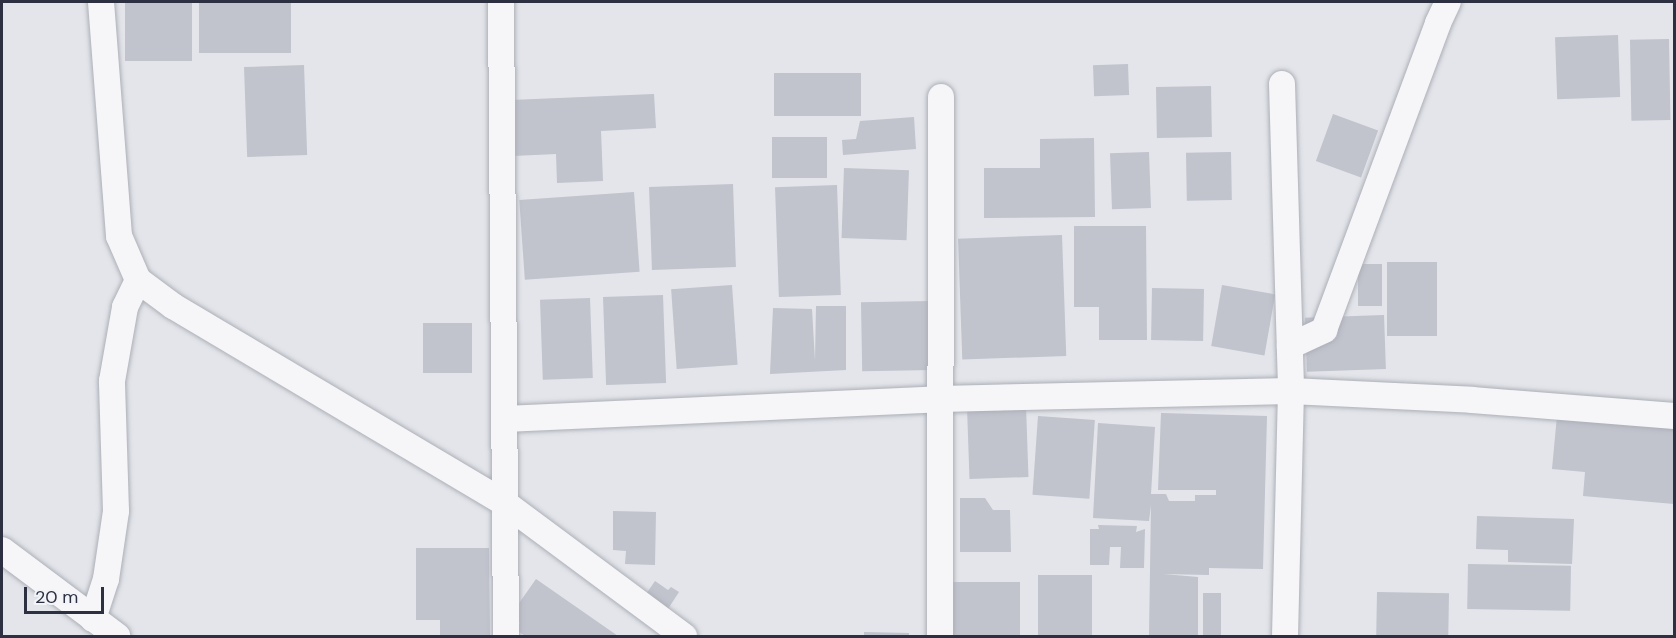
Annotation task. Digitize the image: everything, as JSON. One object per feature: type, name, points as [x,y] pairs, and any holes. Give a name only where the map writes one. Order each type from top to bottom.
[{"type":"street","points":[[101,2],[119,236],[138,280],[173,306],[506,504],[684,636]]},
{"type":"street","points":[[501,2],[506,636]]},
{"type":"street","points":[[1290,346],[1324,330],[1438,23],[1448,2]]},
{"type":"street","points":[[1282,84],[1291,391],[1285,636]]},
{"type":"street","points":[[940,636],[942,97]]},
{"type":"street","points":[[93,619],[106,579],[116,511],[112,381],[125,307],[138,280]]},
{"type":"street","points":[[504,419],[940,399],[1291,391],[1472,400],[1674,416]]},
{"type":"street","points":[[2,550],[117,636]]},
{"type":"building","points":[[125,2],[192,2],[192,61],[125,61]]},
{"type":"building","points":[[199,2],[291,2],[291,53],[199,53]]},
{"type":"building","points":[[1618,35],[1620,97],[1557,99],[1555,37]]},
{"type":"building","points":[[1669,39],[1670,120],[1631,121],[1630,40]]},
{"type":"building","points":[[1128,64],[1129,95],[1094,96],[1093,65]]},
{"type":"building","points":[[304,65],[307,155],[247,157],[244,67]]},
{"type":"building","points":[[774,73],[861,73],[861,116],[774,116]]},
{"type":"building","points":[[1211,86],[1212,137],[1157,138],[1156,87]]},
{"type":"building","points":[[654,94],[656,128],[601,131],[603,181],[557,183],[556,154],[513,156],[511,100]]},
{"type":"building","points":[[1333,114],[1378,130],[1361,177],[1316,161]]},
{"type":"building","points":[[914,117],[916,149],[843,155],[842,140],[856,139],[860,121]]},
{"type":"building","points":[[772,137],[827,137],[827,178],[772,178]]},
{"type":"building","points":[[1094,138],[1095,217],[984,218],[984,168],[1040,168],[1040,139]]},
{"type":"building","points":[[1149,152],[1151,208],[1112,209],[1110,153]]},
{"type":"building","points":[[1231,152],[1232,200],[1187,201],[1186,153]]},
{"type":"building","points":[[844,168],[909,170],[907,240],[842,238]]},
{"type":"building","points":[[733,184],[736,267],[652,270],[649,187]]},
{"type":"building","points":[[837,185],[841,295],[779,297],[775,187]]},
{"type":"building","points":[[634,192],[640,272],[525,280],[519,200]]},
{"type":"building","points":[[1074,226],[1146,226],[1147,340],[1099,340],[1099,307],[1074,307]]},
{"type":"building","points":[[1062,235],[1066,356],[962,360],[958,239]]},
{"type":"building","points":[[1387,262],[1437,262],[1437,336],[1387,336]]},
{"type":"building","points":[[1358,264],[1382,264],[1382,306],[1358,306]]},
{"type":"building","points":[[732,285],[738,365],[677,369],[671,289]]},
{"type":"building","points":[[1222,285],[1275,294],[1264,355],[1211,346]]},
{"type":"building","points":[[1152,288],[1204,289],[1203,341],[1151,340]]},
{"type":"building","points":[[663,295],[666,383],[606,385],[603,297]]},
{"type":"building","points":[[590,298],[593,378],[543,380],[540,300]]},
{"type":"building","points":[[931,301],[932,370],[862,371],[861,302]]},
{"type":"building","points":[[816,306],[846,306],[846,370],[770,374],[773,308],[812,309],[815,361]]},
{"type":"building","points":[[1384,315],[1386,369],[1307,372],[1305,318]]},
{"type":"building","points":[[423,323],[472,323],[472,373],[423,373]]},
{"type":"building","points":[[1558,405],[1674,416],[1674,504],[1583,496],[1585,472],[1552,469]]},
{"type":"building","points":[[1026,406],[1028,477],[970,479],[967,408]]},
{"type":"building","points":[[1161,413],[1267,416],[1263,569],[1209,568],[1209,575],[1163,574],[1198,577],[1198,636],[1149,636],[1151,505],[1149,521],[1093,518],[1098,423],[1155,427],[1151,494],[1166,494],[1169,501],[1195,501],[1195,495],[1216,495],[1216,490],[1158,490]]},
{"type":"building","points":[[1038,416],[1095,420],[1089,499],[1032,495]]},
{"type":"building","points":[[960,498],[985,498],[993,510],[1010,510],[1011,552],[960,552]]},
{"type":"building","points":[[613,511],[656,512],[655,565],[625,564],[626,551],[613,550]]},
{"type":"building","points":[[1477,516],[1574,519],[1572,564],[1508,562],[1508,550],[1476,549]]},
{"type":"building","points":[[1098,525],[1137,526],[1136,532],[1145,529],[1144,568],[1120,568],[1121,547],[1110,547],[1109,565],[1090,565],[1090,529],[1099,529]]},
{"type":"building","points":[[416,548],[489,548],[490,636],[440,636],[440,620],[416,620]]},
{"type":"building","points":[[1468,564],[1571,566],[1570,611],[1467,609]]},
{"type":"building","points":[[1038,575],[1092,575],[1092,636],[1038,636]]},
{"type":"building","points":[[536,579],[618,636],[525,636],[515,629],[520,623],[510,616]]},
{"type":"building","points":[[655,581],[668,590],[671,587],[679,592],[666,612],[644,597]]},
{"type":"building","points":[[952,582],[1020,582],[1020,636],[952,636]]},
{"type":"building","points":[[1377,592],[1449,593],[1448,636],[1376,636]]},
{"type":"building","points":[[1203,593],[1221,593],[1221,636],[1203,636]]},
{"type":"building","points":[[864,632],[909,633],[909,636],[864,636]]}]
